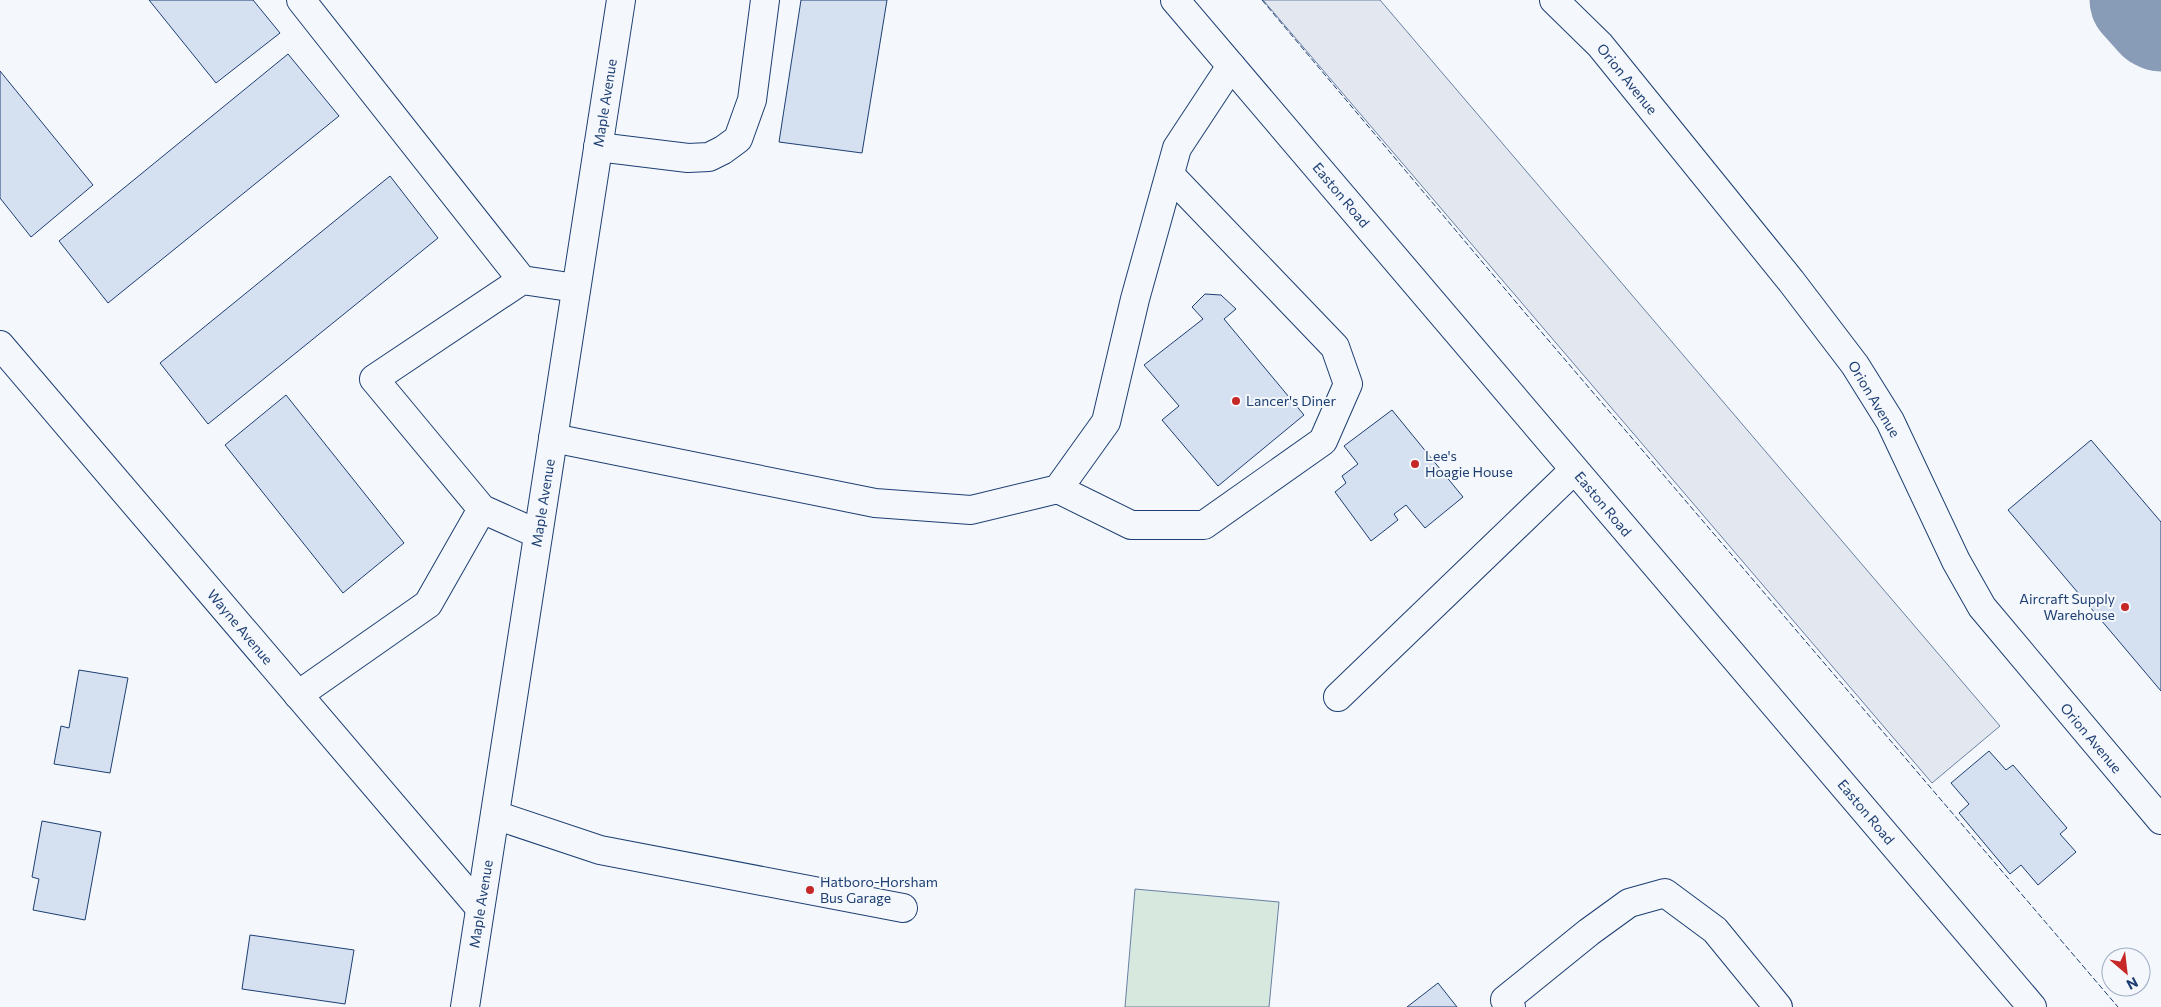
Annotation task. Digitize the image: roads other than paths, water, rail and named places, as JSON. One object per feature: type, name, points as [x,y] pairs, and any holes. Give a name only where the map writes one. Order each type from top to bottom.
[{"type":"main road","points":[[301,0],[522,280]]},
{"type":"main road","name":"Maple Avenue","points":[[465,1007],[621,0]]},
{"type":"main road","points":[[598,147],[688,158],[708,157],[724,150],[738,139],[752,100],[765,0]]},
{"type":"main road","name":"Easton Road","points":[[1175,0],[2032,1007]]},
{"type":"main road","name":"Orion Avenue","points":[[1554,0],[1600,44],[1791,282],[1855,365],[1890,420],[1956,562],[1982,606],[2161,820]]},
{"type":"main road","points":[[1058,489],[1106,422],[1135,298],[1177,148],[1231,66]]},
{"type":"main road","points":[[553,438],[875,504],[971,510],[1058,489],[1131,525],[1204,525],[1323,441],[1348,384],[1335,346],[1170,175]]},
{"type":"main road","points":[[538,534],[482,509],[374,379],[522,280],[576,288]]},
{"type":"main road","name":"Wayne Avenue","points":[[0,348],[480,908]]},
{"type":"main road","points":[[1338,697],[1574,470]]},
{"type":"main road","points":[[298,695],[428,604],[482,509]]},
{"type":"main road","points":[[495,815],[600,850],[903,908]]},
{"type":"main road","points":[[1511,1007],[1505,1000],[1589,932],[1629,903],[1665,893],[1715,930],[1778,1007]]},
{"type":"place","name":"Lancer's Diner","points":[[1236,401]]},
{"type":"place","name":"Lee's Hoagie House","points":[[1415,464]]},
{"type":"place","name":"Aircraft Supply Warehouse","points":[[2125,607]]},
{"type":"place","name":"Hatboro-Horsham Bus Garage","points":[[810,890]]}]
